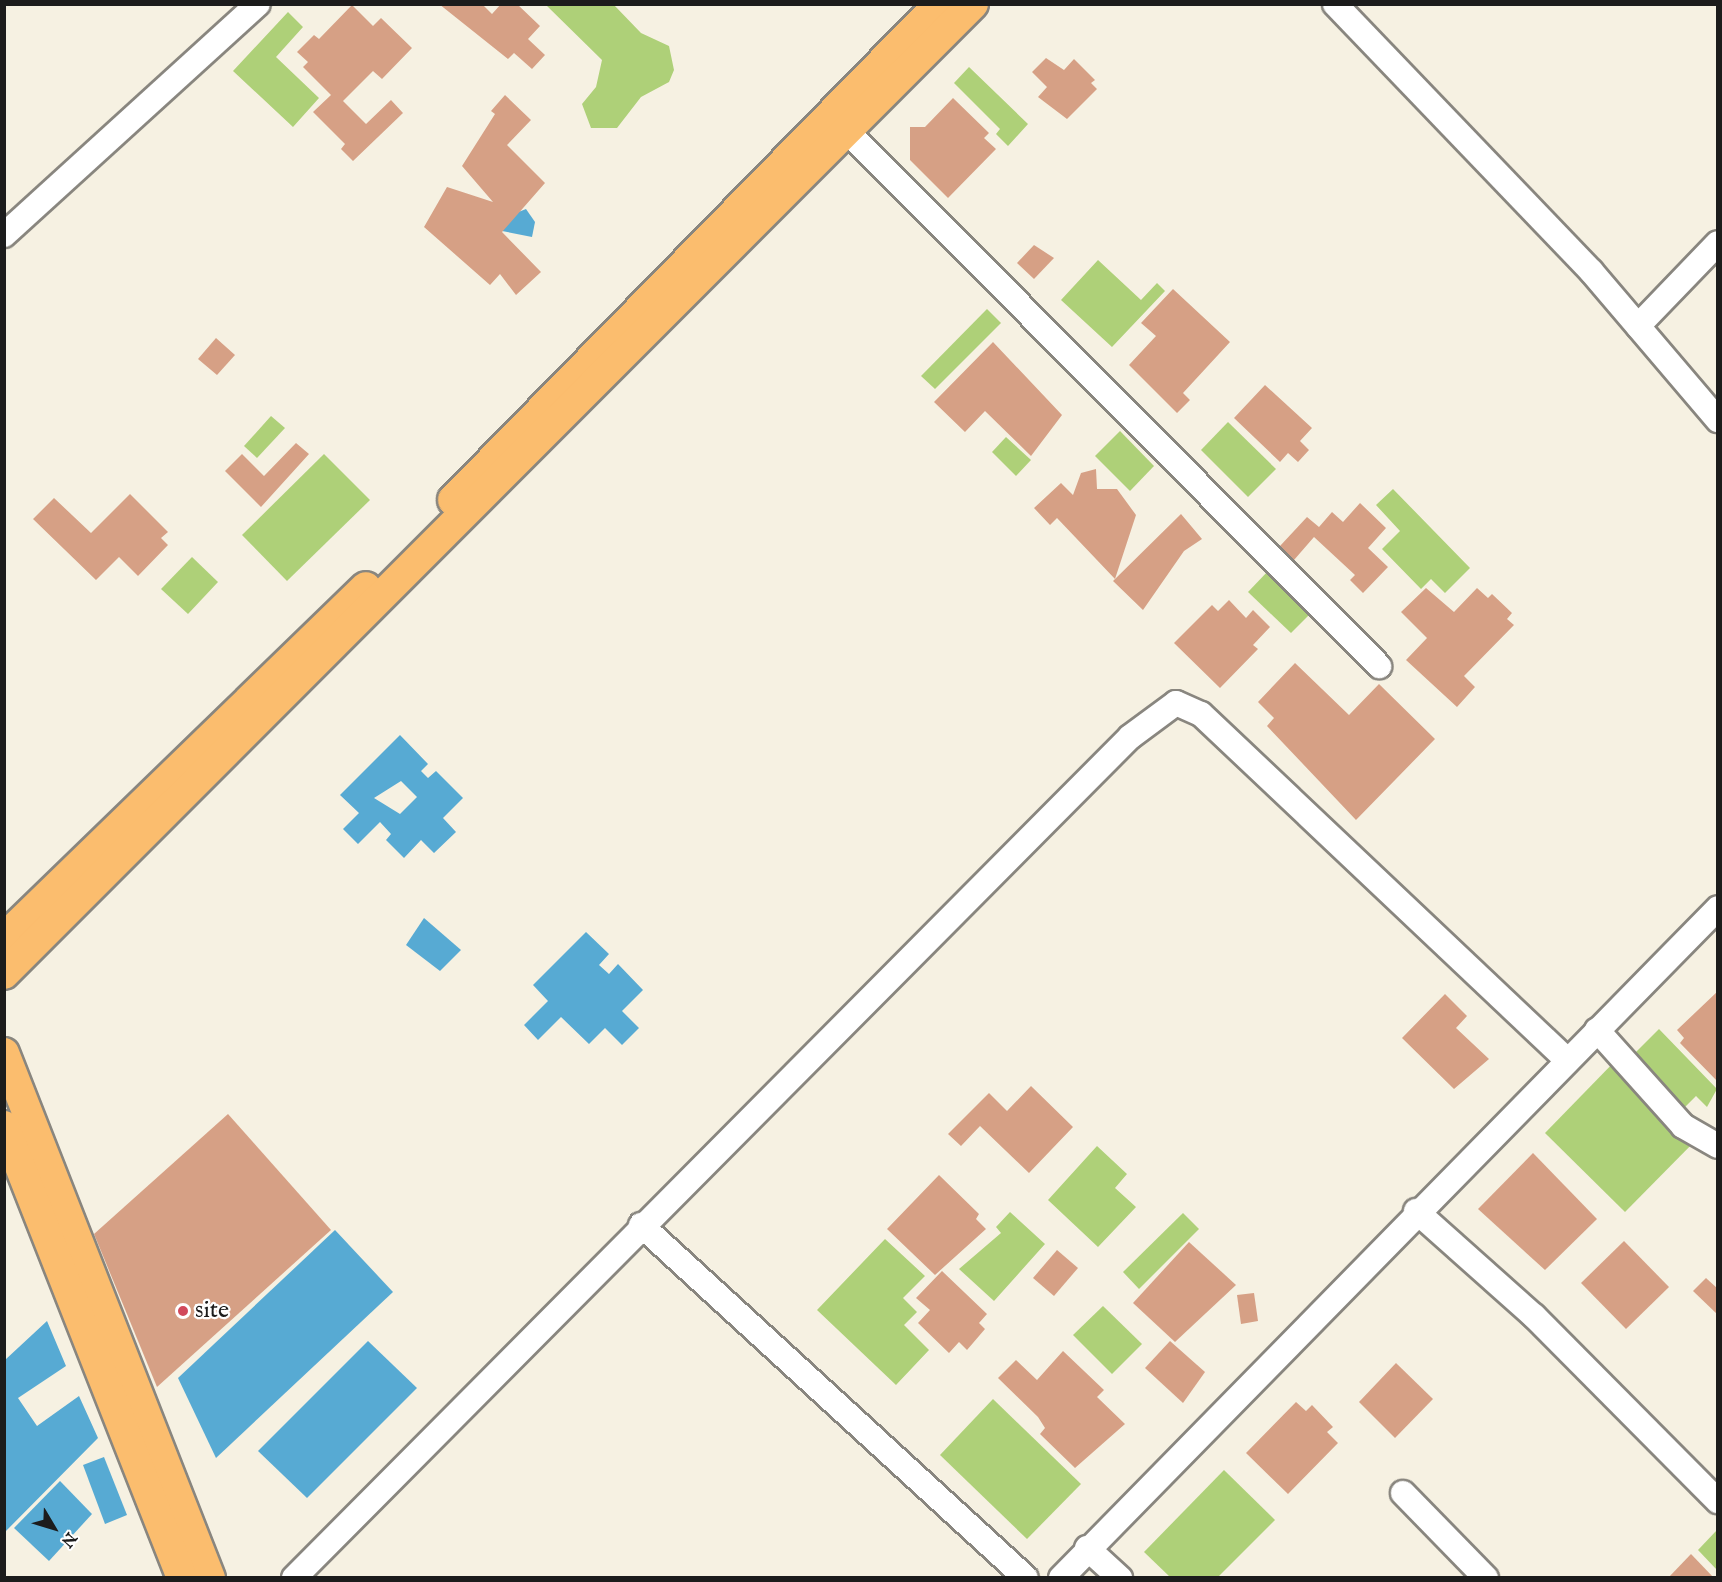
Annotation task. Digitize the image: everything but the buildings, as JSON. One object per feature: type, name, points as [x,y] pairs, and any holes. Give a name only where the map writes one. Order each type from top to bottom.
[{"type":"main road","points":[[4,938],[424,530],[939,4]]},
{"type":"main road","points":[[4,974],[849,133],[973,4]]},
{"type":"main road","points":[[4,1053],[210,1578]]},
{"type":"main road","points":[[4,1126],[182,1578]]},
{"type":"street","points":[[4,235],[258,4]]},
{"type":"street","points":[[1335,4],[1638,326],[1718,420]]},
{"type":"street","points":[[849,133],[1379,666]]},
{"type":"street","points":[[1638,326],[1718,243]]},
{"type":"street","points":[[294,1578],[640,1225],[1130,737],[1176,703],[1201,714],[1567,1060]]},
{"type":"street","points":[[1061,1578],[1087,1548],[1416,1211],[1718,908]]},
{"type":"street","points":[[1596,1030],[1683,1126],[1718,1146]]},
{"type":"street","points":[[1416,1211],[1534,1316],[1718,1501]]},
{"type":"street","points":[[640,1225],[1026,1578]]},
{"type":"street","points":[[1403,1493],[1486,1578]]},
{"type":"street","points":[[1087,1548],[1120,1578]]},
{"type":"green space","points":[[546,5],[614,5],[641,33],[669,46],[674,70],[669,82],[641,97],[617,128],[591,128],[582,104],[596,87],[602,60]]},
{"type":"green space","points":[[288,12],[303,27],[276,57],[319,98],[293,127],[233,71]]},
{"type":"green space","points":[[969,67],[1028,124],[1008,146],[996,134],[1000,129],[954,83]]},
{"type":"green space","points":[[1098,260],[1141,300],[1157,283],[1165,291],[1112,347],[1061,300]]},
{"type":"green space","points":[[987,309],[1001,323],[935,389],[921,376]]},
{"type":"green space","points":[[271,416],[285,428],[257,458],[244,446]]},
{"type":"green space","points":[[1228,422],[1276,469],[1248,497],[1201,450]]},
{"type":"green space","points":[[1120,431],[1154,466],[1130,491],[1095,456]]},
{"type":"green space","points":[[1006,437],[1031,460],[1016,476],[992,452]]},
{"type":"green space","points":[[324,454],[370,500],[287,581],[242,535]]},
{"type":"green space","points":[[1393,489],[1470,568],[1445,593],[1431,579],[1421,589],[1382,549],[1400,531],[1376,505]]},
{"type":"green space","points":[[192,557],[218,582],[188,614],[161,589]]},
{"type":"green space","points":[[1269,570],[1312,612],[1291,633],[1248,592]]},
{"type":"green space","points":[[1659,1029],[1717,1089],[1707,1107],[1696,1096],[1683,1109],[1631,1057]]},
{"type":"green space","points":[[1619,1057],[1700,1136],[1625,1212],[1545,1133]]},
{"type":"green space","points":[[1097,1146],[1127,1174],[1115,1188],[1136,1207],[1098,1247],[1048,1200]]},
{"type":"green space","points":[[1010,1212],[1045,1244],[994,1301],[959,1269],[1001,1233],[996,1227]]},
{"type":"green space","points":[[1183,1213],[1199,1229],[1139,1289],[1123,1272]]},
{"type":"green space","points":[[885,1239],[925,1276],[903,1298],[917,1312],[904,1325],[929,1350],[896,1385],[817,1310]]},
{"type":"green space","points":[[1103,1306],[1142,1344],[1112,1374],[1073,1335]]},
{"type":"green space","points":[[993,1399],[1081,1484],[1027,1539],[940,1455]]},
{"type":"green space","points":[[1224,1470],[1275,1520],[1218,1577],[1170,1577],[1144,1552]]},
{"type":"green space","points":[[1717,1530],[1717,1570],[1698,1550]]},
{"type":"water","points":[[526,209],[535,222],[532,237],[502,231],[511,215]]},
{"type":"water","points":[[400,735],[428,764],[421,771],[428,778],[436,771],[463,798],[443,818],[456,832],[434,853],[421,840],[404,858],[386,840],[391,834],[380,822],[358,844],[343,829],[359,813],[340,795]],"holes":[[[401,781],[417,797],[400,814],[374,798]]]},
{"type":"water","points":[[424,918],[461,950],[440,971],[406,945]]},
{"type":"water","points":[[586,932],[609,954],[599,965],[609,974],[618,964],[643,990],[622,1011],[639,1028],[622,1045],[605,1028],[589,1044],[561,1017],[538,1040],[524,1025],[548,1001],[533,985]]},
{"type":"water","points":[[335,1230],[393,1292],[216,1458],[178,1378]]},
{"type":"water","points":[[47,1321],[66,1366],[18,1398],[37,1426],[79,1396],[98,1438],[5,1532],[5,1360]]},
{"type":"water","points":[[368,1341],[417,1388],[307,1498],[258,1451]]},
{"type":"water","points":[[104,1457],[127,1515],[105,1524],[83,1465]]},
{"type":"water","points":[[60,1481],[92,1514],[49,1561],[14,1528]]},
{"type":"place","name":"site","points":[[183,1311]]}]
